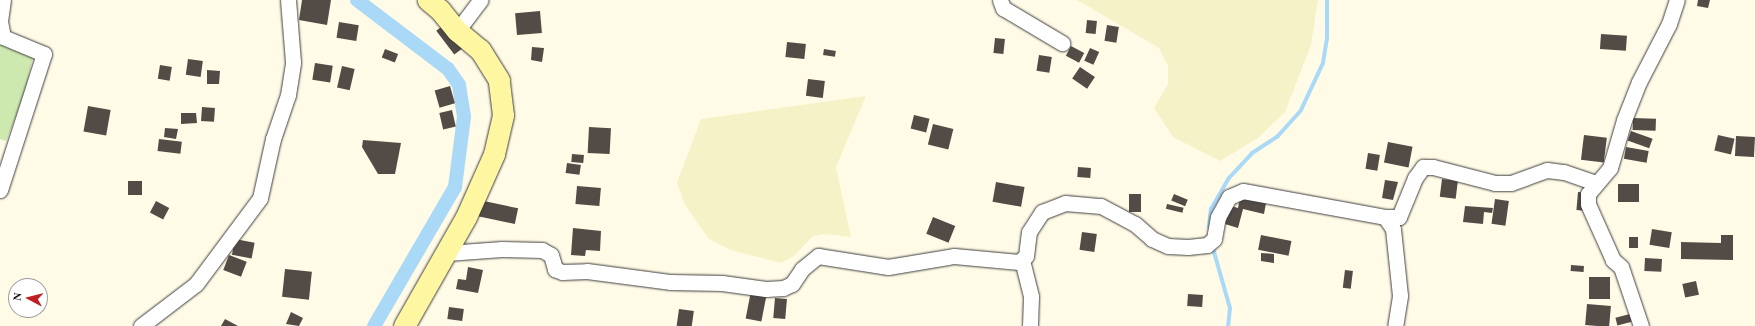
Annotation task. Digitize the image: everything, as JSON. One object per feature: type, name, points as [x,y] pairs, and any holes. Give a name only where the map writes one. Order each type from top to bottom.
[{"type":"main road","points":[[404,326],[447,252],[494,154],[503,115],[499,80],[480,50],[457,31],[440,10],[428,0]]},
{"type":"street","points":[[0,190],[44,54],[3,36],[0,21],[2,0]]},
{"type":"street","points":[[141,326],[196,284],[260,198],[273,139],[288,95],[293,62],[288,0]]},
{"type":"street","points":[[457,31],[480,0]]},
{"type":"street","points":[[1000,0],[1002,8],[1062,43]]},
{"type":"street","points":[[1641,326],[1621,267],[1613,260],[1588,204],[1588,194],[1610,168],[1624,120],[1639,82],[1669,24],[1676,0]]},
{"type":"street","points":[[447,252],[502,249],[542,250],[551,255],[555,269],[562,272],[587,271],[671,282],[722,283],[766,289],[783,288],[792,284],[802,269],[818,256],[888,267],[954,256],[997,262],[1019,262],[1026,256],[1029,232],[1042,212],[1065,203],[1102,206],[1168,246],[1210,242],[1218,217],[1229,197],[1243,192],[1385,217],[1399,217],[1415,178],[1423,167],[1433,167],[1495,183],[1511,183],[1547,170],[1564,172],[1596,183]]},
{"type":"street","points":[[1385,217],[1393,229],[1400,296],[1395,326]]},
{"type":"street","points":[[1022,260],[1031,297],[1030,326]]},
{"type":"shaded area","points":[[1077,0],[1318,0],[1311,45],[1285,112],[1258,138],[1220,161],[1173,137],[1154,108],[1168,84],[1168,66],[1159,48]]},
{"type":"shaded area","points":[[866,96],[836,167],[851,237],[825,234],[813,236],[793,257],[781,263],[731,250],[709,239],[685,205],[677,183],[701,119]]},
{"type":"green space","points":[[0,43],[33,56],[24,97],[6,141],[0,139]]},
{"type":"building","points":[[302,0],[331,0],[327,25],[299,20]]},
{"type":"building","points":[[1698,0],[1710,0],[1708,8],[1697,6]]},
{"type":"building","points":[[540,11],[542,33],[517,35],[515,13]]},
{"type":"building","points":[[1087,20],[1097,21],[1096,34],[1086,33]]},
{"type":"building","points":[[449,21],[467,45],[454,55],[436,31]]},
{"type":"building","points":[[339,22],[359,25],[356,41],[336,38]]},
{"type":"building","points":[[1107,25],[1119,27],[1116,43],[1104,41]]},
{"type":"building","points":[[1601,34],[1627,36],[1626,51],[1600,49]]},
{"type":"building","points":[[995,38],[1005,39],[1003,54],[993,53]]},
{"type":"building","points":[[787,42],[806,44],[804,59],[785,57]]},
{"type":"building","points":[[1071,46],[1084,53],[1079,63],[1066,56]]},
{"type":"building","points":[[532,47],[544,48],[542,62],[531,60]]},
{"type":"building","points":[[1090,48],[1099,52],[1093,65],[1084,61]]},
{"type":"building","points":[[385,49],[398,54],[395,62],[382,57]]},
{"type":"building","points":[[824,49],[836,51],[835,57],[823,55]]},
{"type":"building","points":[[1039,55],[1052,57],[1049,73],[1036,71]]},
{"type":"building","points":[[188,59],[203,61],[201,77],[186,75]]},
{"type":"building","points":[[315,63],[333,66],[330,83],[312,80]]},
{"type":"building","points":[[160,65],[172,67],[170,81],[158,79]]},
{"type":"building","points":[[342,66],[355,69],[350,90],[337,87]]},
{"type":"building","points":[[1080,67],[1095,77],[1087,89],[1072,79]]},
{"type":"building","points":[[207,70],[220,71],[219,84],[207,84]]},
{"type":"building","points":[[808,79],[825,81],[823,98],[806,96]]},
{"type":"building","points":[[450,86],[455,103],[440,108],[435,90]]},
{"type":"building","points":[[88,106],[111,110],[106,136],[83,132]]},
{"type":"building","points":[[202,107],[215,108],[214,122],[201,121]]},
{"type":"building","points":[[452,110],[456,127],[443,129],[439,113]]},
{"type":"building","points":[[181,113],[196,113],[197,123],[181,124]]},
{"type":"building","points":[[914,115],[930,119],[926,132],[911,129]]},
{"type":"building","points":[[1633,118],[1656,119],[1656,131],[1633,130]]},
{"type":"building","points":[[933,124],[953,129],[948,149],[928,144]]},
{"type":"building","points":[[589,127],[611,128],[610,154],[588,153]]},
{"type":"building","points":[[165,128],[178,129],[176,139],[164,137]]},
{"type":"building","points":[[1631,131],[1653,139],[1649,148],[1628,140]]},
{"type":"building","points":[[1584,135],[1607,138],[1604,163],[1581,160]]},
{"type":"building","points":[[1718,135],[1735,139],[1731,154],[1714,151]]},
{"type":"building","points":[[1736,136],[1755,137],[1754,157],[1735,156]]},
{"type":"building","points":[[159,139],[182,142],[180,154],[158,151]]},
{"type":"building","points":[[363,140],[401,143],[395,174],[378,174],[362,147]]},
{"type":"building","points":[[1388,142],[1413,147],[1409,167],[1384,163]]},
{"type":"building","points":[[1626,147],[1649,151],[1647,163],[1624,159]]},
{"type":"building","points":[[1368,153],[1380,155],[1377,171],[1365,169]]},
{"type":"building","points":[[572,154],[584,155],[583,163],[571,162]]},
{"type":"building","points":[[567,163],[581,165],[579,175],[566,173]]},
{"type":"building","points":[[1078,167],[1091,168],[1090,178],[1077,177]]},
{"type":"building","points":[[1442,179],[1458,181],[1456,199],[1440,197]]},
{"type":"building","points":[[1385,180],[1398,182],[1393,200],[1382,198]]},
{"type":"building","points":[[128,181],[142,181],[142,195],[128,195]]},
{"type":"building","points":[[996,182],[1025,187],[1021,207],[993,202]]},
{"type":"building","points":[[1618,184],[1639,184],[1639,202],[1618,202]]},
{"type":"building","points":[[577,186],[601,188],[599,206],[575,204]]},
{"type":"building","points":[[1578,192],[1589,193],[1587,211],[1576,210]]},
{"type":"building","points":[[1129,194],[1141,194],[1141,212],[1129,212]]},
{"type":"building","points":[[1174,194],[1188,200],[1185,206],[1171,200]]},
{"type":"building","points":[[1240,197],[1266,203],[1264,214],[1243,209],[1238,228],[1225,224],[1231,206],[1238,208]]},
{"type":"building","points":[[1495,199],[1509,201],[1505,226],[1492,224]]},
{"type":"building","points":[[479,200],[518,208],[515,224],[476,216]]},
{"type":"building","points":[[156,201],[169,208],[163,220],[150,212]]},
{"type":"building","points":[[1167,204],[1184,208],[1182,213],[1166,209]]},
{"type":"building","points":[[1465,206],[1493,208],[1492,213],[1484,212],[1483,224],[1463,222]]},
{"type":"building","points":[[933,217],[955,226],[949,243],[926,234]]},
{"type":"building","points":[[573,228],[601,231],[600,251],[586,250],[585,256],[571,255]]},
{"type":"building","points":[[1652,229],[1672,232],[1669,248],[1649,245]]},
{"type":"building","points":[[1082,232],[1097,234],[1094,252],[1079,250]]},
{"type":"building","points":[[1261,235],[1291,241],[1289,256],[1258,250]]},
{"type":"building","points":[[1721,235],[1733,235],[1733,260],[1681,259],[1681,242],[1721,243]]},
{"type":"building","points":[[1629,237],[1638,237],[1638,248],[1629,248]]},
{"type":"building","points":[[235,239],[255,243],[252,259],[232,255]]},
{"type":"building","points":[[1261,253],[1274,254],[1274,263],[1261,261]]},
{"type":"building","points":[[229,255],[247,262],[241,277],[223,270]]},
{"type":"building","points":[[1645,258],[1662,259],[1661,272],[1644,271]]},
{"type":"building","points":[[1571,265],[1584,266],[1584,272],[1571,271]]},
{"type":"building","points":[[468,267],[483,270],[478,293],[456,289],[458,279],[466,280]]},
{"type":"building","points":[[285,269],[312,272],[309,300],[282,297]]},
{"type":"building","points":[[1345,270],[1353,271],[1351,289],[1343,288]]},
{"type":"building","points":[[1589,277],[1610,277],[1610,299],[1589,299]]},
{"type":"building","points":[[1696,281],[1699,295],[1685,298],[1682,284]]},
{"type":"building","points":[[751,291],[767,294],[761,322],[746,318]]},
{"type":"building","points":[[1188,294],[1203,295],[1202,307],[1187,306]]},
{"type":"building","points":[[775,298],[787,299],[785,319],[773,318]]},
{"type":"building","points":[[1587,304],[1611,306],[1609,326],[1585,325]]},
{"type":"building","points":[[449,307],[464,309],[462,321],[447,319]]},
{"type":"building","points":[[679,309],[694,311],[692,326],[677,326]]},
{"type":"building","points":[[291,312],[303,318],[299,326],[286,324]]},
{"type":"building","points":[[1630,314],[1632,322],[1617,325],[1615,318]]},
{"type":"building","points":[[225,319],[238,326],[221,326]]},
{"type":"waterway","points":[[357,0],[448,69],[459,85],[464,117],[455,187],[374,326]]},
{"type":"waterway","points":[[1209,227],[1211,209],[1229,178],[1252,153],[1277,137],[1301,110],[1323,63],[1327,37],[1327,0]]},
{"type":"waterway","points":[[1212,245],[1230,308],[1228,326]]}]
